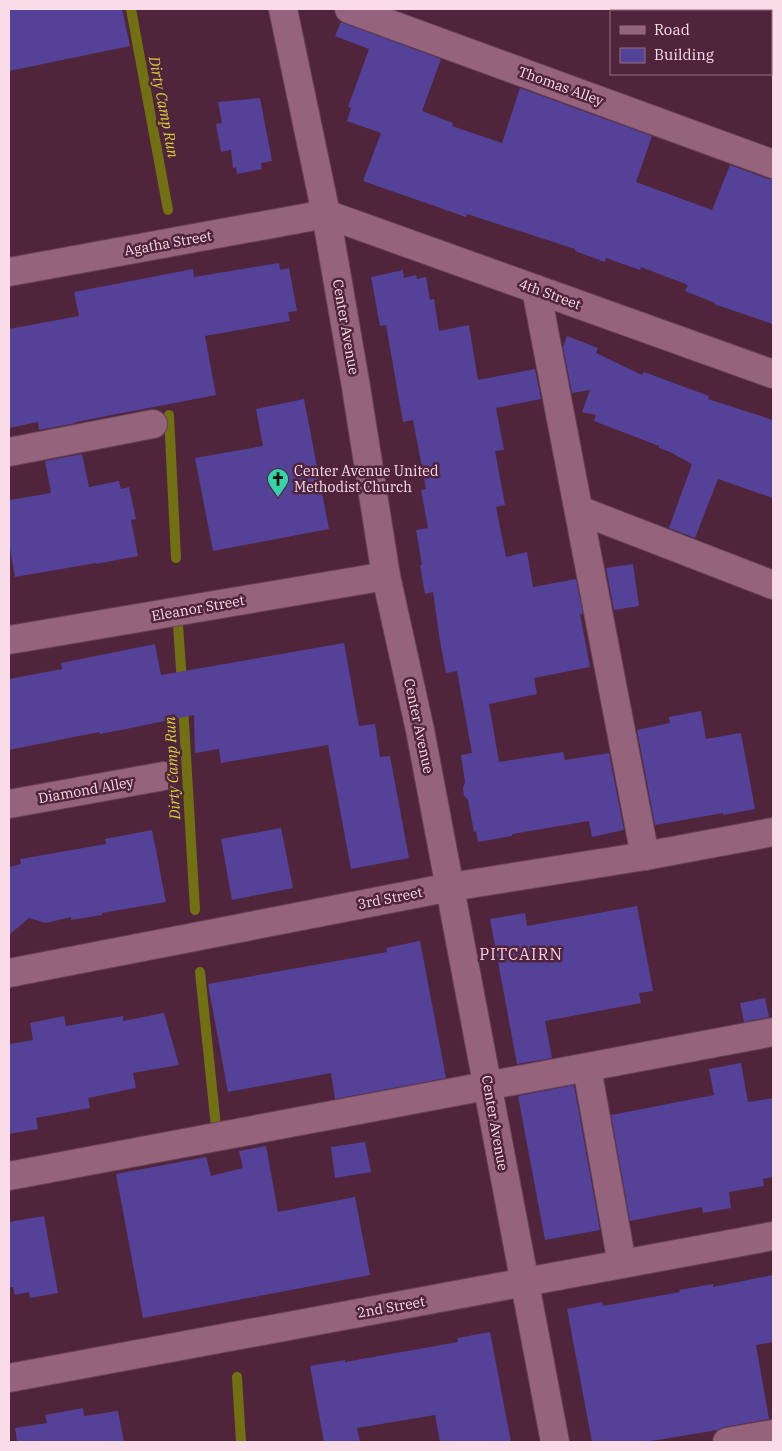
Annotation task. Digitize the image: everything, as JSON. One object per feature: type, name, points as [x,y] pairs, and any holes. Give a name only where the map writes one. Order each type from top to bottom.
[{"type":"street","name":"Center Avenue","points":[[283,9],[326,214],[386,576],[420,730],[451,887],[555,1442]]},
{"type":"street","name":"Thomas Alley","points":[[349,9],[773,164]]},
{"type":"street","name":"Agatha Street","points":[[9,272],[326,214]]},
{"type":"street","name":"4th Street","points":[[326,214],[773,374]]},
{"type":"street","points":[[536,289],[645,856]]},
{"type":"street","points":[[9,452],[154,424]]},
{"type":"street","points":[[578,510],[773,585]]},
{"type":"street","name":"Eleanor Street","points":[[9,640],[386,576]]},
{"type":"street","name":"Diamond Alley","points":[[9,804],[164,776]]},
{"type":"street","name":"3rd Street","points":[[9,973],[451,887],[645,856],[773,832]]},
{"type":"street","points":[[9,1176],[773,1032]]},
{"type":"street","points":[[587,1068],[622,1264]]},
{"type":"street","name":"2nd Street","points":[[9,1378],[773,1236]]},
{"type":"street","points":[[727,1442],[773,1434]]},
{"type":"building","points":[[9,9],[122,9],[130,46],[9,71]]},
{"type":"building","points":[[341,22],[441,59],[422,111],[453,123],[452,126],[502,143],[520,88],[652,136],[636,182],[712,210],[730,165],[768,179],[773,179],[773,324],[714,304],[685,291],[688,285],[641,267],[640,270],[606,258],[605,262],[575,251],[575,249],[467,214],[466,217],[363,181],[381,133],[347,121],[351,108],[348,107],[369,49],[335,36]]},
{"type":"building","points":[[260,98],[272,161],[261,163],[262,169],[237,174],[236,167],[233,168],[231,150],[221,152],[216,124],[222,123],[218,102]]},
{"type":"building","points":[[279,263],[280,270],[289,268],[297,311],[288,312],[290,321],[205,336],[216,395],[39,430],[38,422],[9,428],[9,329],[79,316],[74,292],[193,269],[194,277]]},
{"type":"building","points":[[403,270],[404,278],[416,275],[417,279],[426,277],[430,300],[434,299],[439,331],[469,325],[478,380],[535,369],[541,399],[496,408],[504,450],[495,451],[505,505],[496,507],[506,557],[527,552],[533,587],[576,579],[583,614],[580,614],[590,667],[534,678],[537,694],[489,704],[499,762],[563,752],[565,760],[609,753],[624,830],[592,837],[589,821],[512,834],[512,836],[478,842],[476,831],[474,832],[468,800],[464,796],[463,788],[465,782],[461,755],[472,753],[457,671],[446,673],[433,592],[425,594],[420,565],[422,565],[416,530],[428,528],[421,490],[426,489],[413,420],[403,422],[386,325],[380,326],[371,277]]},
{"type":"building","points":[[567,336],[598,348],[596,353],[642,375],[644,372],[709,396],[708,399],[773,420],[773,498],[718,479],[695,538],[669,528],[692,464],[659,448],[659,446],[594,421],[596,415],[582,412],[590,390],[572,393],[563,347]]},
{"type":"building","points":[[304,399],[329,529],[213,551],[195,458],[263,446],[256,409]]},
{"type":"building","points":[[82,454],[89,487],[119,481],[121,489],[129,487],[136,519],[131,520],[138,556],[15,577],[9,543],[9,500],[51,493],[45,461]]},
{"type":"building","points":[[633,564],[639,606],[614,610],[606,568]]},
{"type":"building","points":[[344,643],[359,726],[375,724],[380,757],[390,756],[409,858],[351,869],[328,745],[221,763],[219,749],[195,753],[194,715],[9,750],[9,679],[62,669],[61,663],[155,644],[161,675]]},
{"type":"building","points":[[701,711],[706,739],[741,733],[755,809],[655,825],[637,730],[670,723],[669,717]]},
{"type":"building","points":[[281,828],[293,888],[232,900],[221,839]]},
{"type":"building","points":[[152,830],[166,902],[102,913],[102,915],[71,920],[71,917],[46,923],[29,918],[9,935],[9,867],[21,864],[20,859],[106,844],[105,839]]},
{"type":"building","points":[[637,906],[653,991],[639,993],[641,1003],[545,1021],[552,1058],[517,1064],[490,919],[525,913],[527,926]]},
{"type":"building","points":[[420,941],[446,1078],[335,1099],[331,1073],[228,1092],[208,984],[387,952],[386,948]]},
{"type":"building","points":[[765,998],[769,1017],[744,1022],[740,1003]]},
{"type":"building","points":[[164,1013],[179,1065],[133,1073],[136,1088],[88,1098],[90,1108],[36,1118],[38,1129],[9,1134],[9,1044],[33,1040],[30,1023],[64,1016],[66,1026],[123,1016],[123,1021]]},
{"type":"building","points":[[741,1063],[748,1102],[773,1098],[773,1177],[763,1179],[764,1186],[729,1192],[731,1208],[703,1213],[702,1207],[630,1221],[611,1115],[714,1095],[709,1069]]},
{"type":"building","points":[[574,1085],[600,1230],[545,1240],[518,1096]]},
{"type":"building","points":[[365,1142],[371,1172],[335,1178],[331,1147]]},
{"type":"building","points":[[266,1146],[278,1212],[355,1197],[370,1275],[143,1318],[116,1174],[206,1157],[211,1176],[243,1168],[239,1151]]},
{"type":"building","points":[[44,1216],[58,1293],[30,1298],[29,1292],[15,1295],[13,1287],[9,1287],[9,1222]]},
{"type":"building","points":[[773,1275],[773,1342],[756,1345],[769,1419],[645,1442],[592,1442],[567,1309],[602,1302],[603,1306],[680,1292],[679,1290],[713,1284],[713,1287]]},
{"type":"building","points":[[490,1332],[511,1442],[440,1442],[435,1415],[357,1428],[360,1442],[324,1442],[310,1366],[345,1360],[345,1362],[458,1342],[458,1338]]},
{"type":"building","points":[[83,1408],[84,1416],[118,1411],[124,1442],[17,1442],[15,1428],[47,1423],[45,1415]]},
{"type":"waterway","name":"Dirty Camp Run","points":[[131,9],[168,210]]},
{"type":"waterway","name":"Dirty Camp Run","points":[[169,415],[176,558]]},
{"type":"waterway","name":"Dirty Camp Run","points":[[178,625],[182,683]]},
{"type":"waterway","name":"Dirty Camp Run","points":[[183,705],[195,910]]},
{"type":"waterway","name":"Dirty Camp Run","points":[[200,972],[216,1127]]},
{"type":"waterway","name":"Dirty Camp Run","points":[[237,1377],[241,1442]]},
{"type":"place","name":"Center Avenue United Methodist Church","points":[[278,498]]},
{"type":"district","name":"PITCAIRN","points":[[521,954]]}]
